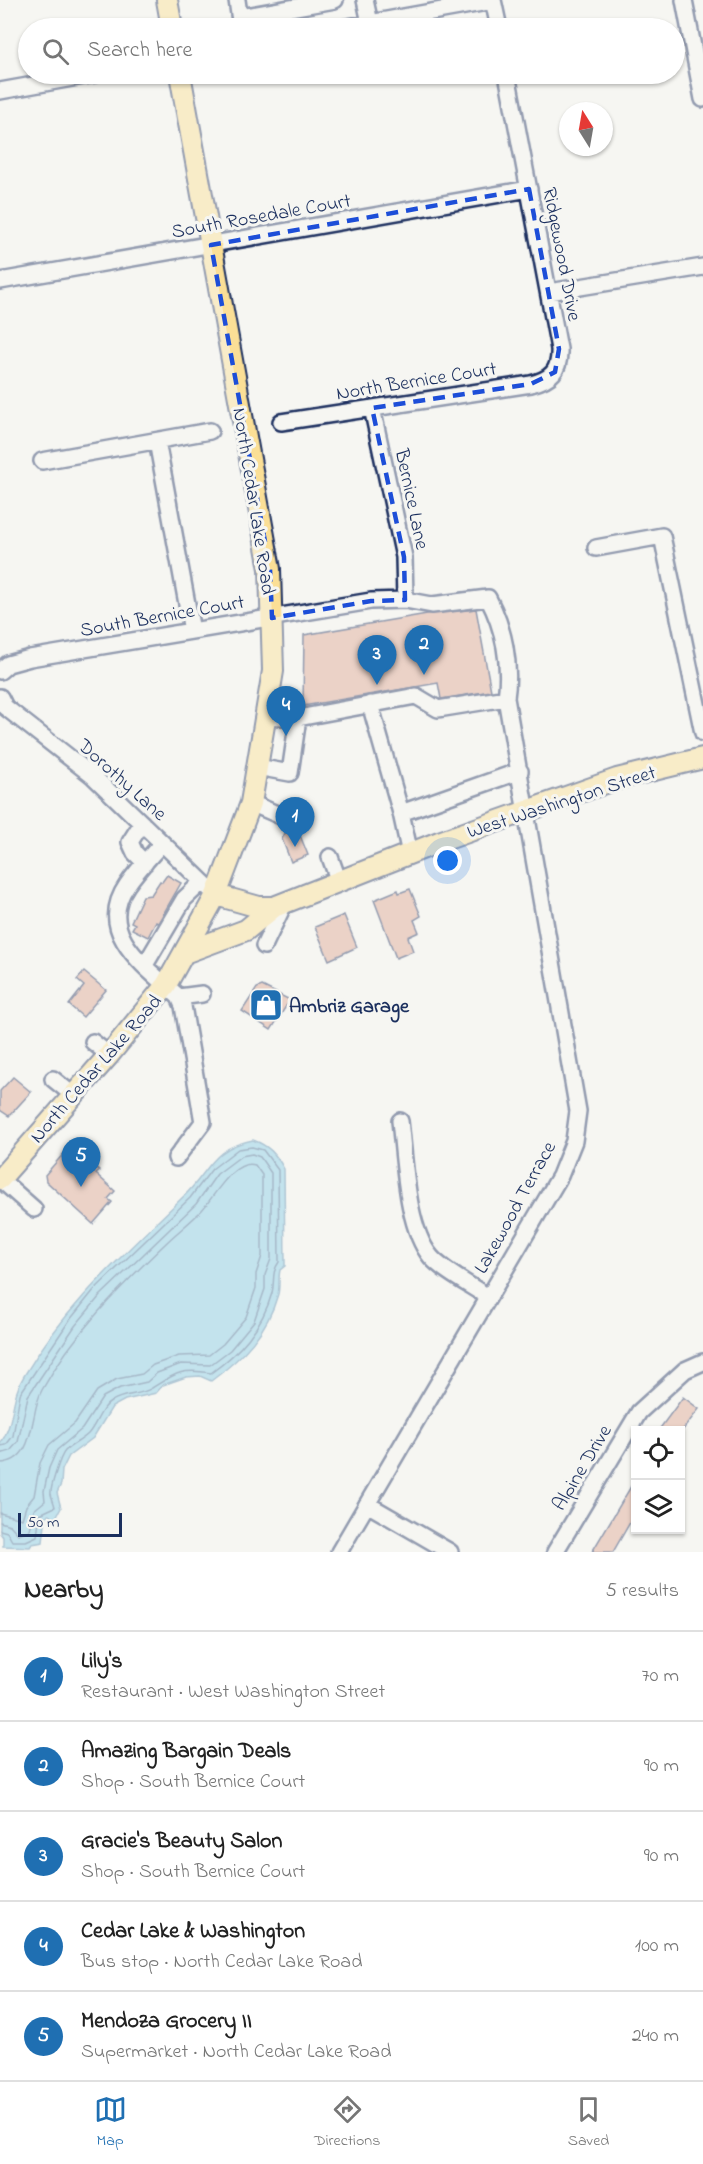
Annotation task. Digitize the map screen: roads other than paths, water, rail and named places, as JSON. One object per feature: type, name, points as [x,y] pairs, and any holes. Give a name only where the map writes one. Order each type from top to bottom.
[{"type":"main road","points":[[167,0],[170,18]]},
{"type":"main road","name":"North Cedar Lake Road","points":[[3,1171],[109,1055],[172,991],[209,888],[250,803],[273,670],[270,569],[182,84]]},
{"type":"main road","name":"West Washington Street","points":[[209,888],[259,907],[279,905],[528,810],[617,779],[703,758]]},
{"type":"main road","points":[[184,953],[246,930],[279,905]]},
{"type":"street","points":[[237,0],[239,18]]},
{"type":"street","points":[[261,18],[335,0]]},
{"type":"street","points":[[365,0],[369,18]]},
{"type":"street","points":[[397,18],[493,0],[497,18]]},
{"type":"street","points":[[684,0],[703,99]]},
{"type":"street","points":[[0,91],[39,84]]},
{"type":"street","name":"Ridgewood Drive","points":[[509,84],[559,349],[560,362],[555,372]]},
{"type":"street","name":"South Rosedale Court","points":[[0,281],[529,189]]},
{"type":"street","points":[[549,292],[703,267]]},
{"type":"street","name":"North Bernice Court","points":[[281,422],[531,384],[546,380],[555,372]]},
{"type":"street","name":"Bernice Lane","points":[[372,408],[404,558],[405,600]]},
{"type":"street","points":[[42,461],[210,431]]},
{"type":"street","points":[[157,441],[192,631]]},
{"type":"street","points":[[596,548],[662,537],[703,732]]},
{"type":"street","name":"South Bernice Court","points":[[0,671],[8,664],[30,658],[371,601],[405,600],[432,605],[488,598],[500,620],[509,679],[506,698]]},
{"type":"street","points":[[265,716],[298,718],[416,696],[438,709],[506,698]]},
{"type":"street","name":"Dorothy Lane","points":[[0,697],[5,707],[93,776],[209,888]]},
{"type":"street","name":"Lakewood Terrace","points":[[339,1552],[560,1176],[574,1142],[578,1111],[536,874],[528,810],[506,698]]},
{"type":"street","points":[[370,704],[401,813],[410,854]]},
{"type":"street","points":[[257,767],[290,773],[298,718]]},
{"type":"street","points":[[401,813],[520,771]]},
{"type":"street","points":[[250,803],[282,816]]},
{"type":"street","points":[[142,824],[130,842],[135,854],[145,863]]},
{"type":"street","points":[[162,843],[126,886],[117,903],[115,923],[121,940],[172,991],[189,1031],[203,1122],[176,1158]]},
{"type":"street","points":[[330,857],[339,882]]},
{"type":"street","points":[[145,965],[184,898],[209,888]]},
{"type":"street","points":[[264,946],[279,905]]},
{"type":"street","points":[[172,991],[202,994]]},
{"type":"street","points":[[93,1041],[109,1055]]},
{"type":"street","points":[[53,1079],[73,1095]]},
{"type":"street","points":[[400,1121],[413,1214],[420,1242],[432,1259],[488,1297]]},
{"type":"street","points":[[3,1171],[34,1209]]},
{"type":"street","name":"Alpine Drive","points":[[555,1552],[639,1412],[685,1370],[703,1362]]},
{"type":"street","points":[[367,1504],[450,1552]]},
{"type":"water","points":[[253,1140],[271,1151],[284,1169],[285,1266],[280,1270],[279,1291],[267,1321],[243,1353],[211,1381],[200,1376],[186,1377],[163,1385],[156,1393],[125,1400],[112,1407],[93,1438],[69,1456],[62,1470],[61,1484],[57,1493],[61,1508],[55,1519],[49,1515],[46,1516],[43,1542],[32,1544],[30,1547],[3,1546],[3,1537],[0,1533],[0,1444],[8,1428],[16,1393],[24,1376],[41,1349],[78,1302],[193,1187],[212,1162],[228,1149]]},
{"type":"place","name":"Amazing Bargain Deals","points":[[424,675]]},
{"type":"place","name":"Gracie's Beauty Salon","points":[[377,685]]},
{"type":"place","name":"Cedar Lake & Washington","points":[[286,736]]},
{"type":"place","name":"Lily's","points":[[295,847]]},
{"type":"place","name":"Ambriz Garage","points":[[266,1005]]},
{"type":"place","name":"Mendoza Grocery II","points":[[81,1187]]}]
